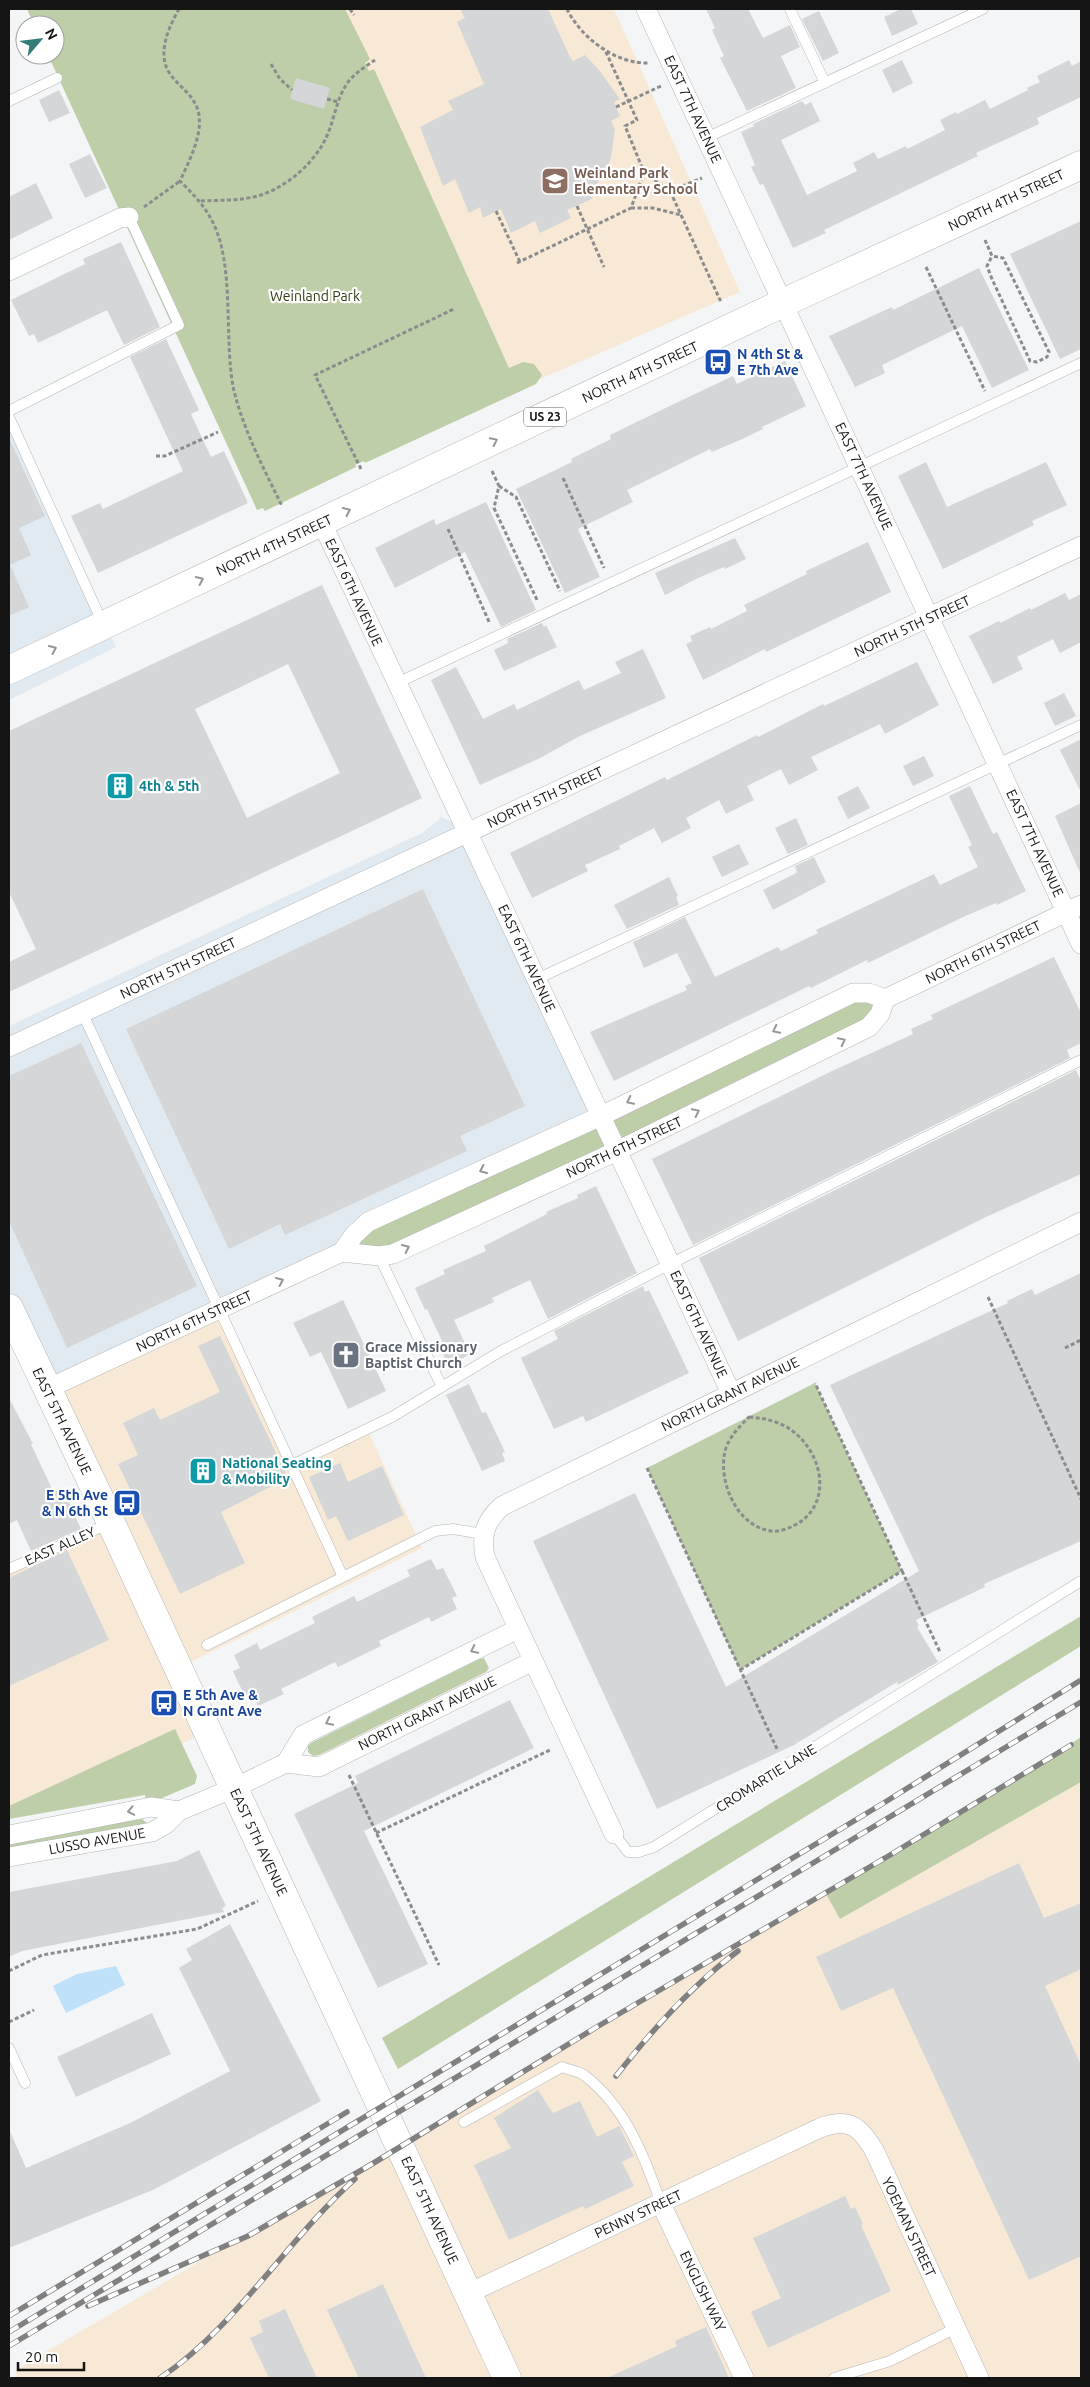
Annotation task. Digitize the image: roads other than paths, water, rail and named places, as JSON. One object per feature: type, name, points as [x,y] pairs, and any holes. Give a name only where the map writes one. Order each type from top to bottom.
[{"type":"main road","name":"NORTH 4TH STREET","points":[[9,670],[783,303],[1081,165]]},
{"type":"main road","name":"EAST 5TH AVENUE","points":[[9,1308],[111,1523],[507,2378]]},
{"type":"street","name":"EAST 7TH AVENUE","points":[[646,9],[997,764],[1074,908],[1081,944]]},
{"type":"street","points":[[9,270],[120,218],[136,213]]},
{"type":"street","name":"EAST 6TH AVENUE","points":[[322,523],[731,1393]]},
{"type":"street","name":"NORTH 5TH STREET","points":[[9,1047],[1081,546]]},
{"type":"street","name":"NORTH 6TH STREET","points":[[342,1252],[379,1256],[393,1254],[617,1151],[869,1027],[880,1014],[885,999],[1074,908]]},
{"type":"street","name":"NORTH 6TH STREET","points":[[47,1389],[342,1252],[354,1235],[368,1222],[601,1116],[853,993],[869,993],[885,999]]},
{"type":"street","name":"NORTH GRANT AVENUE","points":[[483,1534],[492,1515],[502,1506],[1081,1222]]},
{"type":"street","points":[[483,1534],[484,1557],[533,1661]]},
{"type":"street","points":[[234,1788],[286,1763],[303,1735],[518,1629]]},
{"type":"street","name":"NORTH GRANT AVENUE","points":[[286,1763],[319,1767],[533,1661]]},
{"type":"street","name":"CROMARTIE LANE","points":[[533,1661],[614,1834]]},
{"type":"street","name":"LUSSO AVENUE","points":[[9,1857],[152,1832],[166,1824],[179,1811],[234,1788]]},
{"type":"street","name":"LUSSO AVENUE","points":[[9,1835],[151,1808],[179,1811]]},
{"type":"street","name":"YOEMAN STREET","points":[[806,2134],[835,2122],[850,2124],[865,2135],[979,2378]]},
{"type":"street","name":"PENNY STREET","points":[[469,2294],[806,2134]]},
{"type":"street","name":"ENGLISH WAY","points":[[661,2204],[744,2378]]},
{"type":"lane","points":[[790,9],[825,83]]},
{"type":"lane","points":[[706,138],[982,9]]},
{"type":"lane","points":[[9,101],[57,78]]},
{"type":"lane","points":[[9,411],[179,325],[136,213]]},
{"type":"lane","points":[[397,683],[1081,363]]},
{"type":"lane","points":[[9,417],[104,625]]},
{"type":"lane","points":[[537,979],[1081,724]]},
{"type":"lane","points":[[82,1012],[343,1577]]},
{"type":"lane","points":[[292,1465],[392,1417],[501,1351],[670,1264],[1081,1060]]},
{"type":"lane","points":[[379,1256],[442,1387]]},
{"type":"lane","name":"EAST ALLEY","points":[[9,1569],[111,1523]]},
{"type":"lane","points":[[207,1645],[435,1531],[453,1529],[483,1534]]},
{"type":"lane","name":"CROMARTIE LANE","points":[[614,1834],[628,1852],[639,1852],[654,1847],[1081,1581]]},
{"type":"lane","points":[[9,2048],[25,2083]]},
{"type":"lane","points":[[464,2122],[562,2067],[582,2074],[611,2101],[634,2137],[649,2167],[661,2204]]},
{"type":"lane","points":[[834,2378],[890,2361],[956,2328]]},
{"type":"water","points":[[116,1966],[125,1985],[66,2013],[53,1986],[77,1974]]},
{"type":"railway","points":[[9,2332],[882,1804],[1081,1680]]},
{"type":"railway","points":[[9,2346],[1081,1702]]},
{"type":"railway","points":[[88,2306],[248,2236],[372,2164],[595,2028],[890,1855],[1071,1745]]},
{"type":"railway","points":[[616,2076],[673,2009],[704,1979],[738,1951]]},
{"type":"railway","points":[[9,2316],[347,2112]]},
{"type":"railway","points":[[160,2378],[187,2358],[213,2334],[306,2229],[355,2179]]},
{"type":"place","name":"Weinland Park Elementary School","points":[[555,181]]},
{"type":"place","name":"N 4th St & E 7th Ave","points":[[718,362]]},
{"type":"place","name":"4th & 5th","points":[[120,786]]},
{"type":"place","name":"Grace Missionary Baptist Church","points":[[346,1355]]},
{"type":"place","name":"National Seating & Mobility","points":[[203,1471]]},
{"type":"place","name":"E 5th Ave & N 6th St","points":[[127,1503]]},
{"type":"place","name":"E 5th Ave & N Grant Ave","points":[[164,1703]]},
{"type":"park label","name":"Weinland Park","points":[[315,296]]}]
